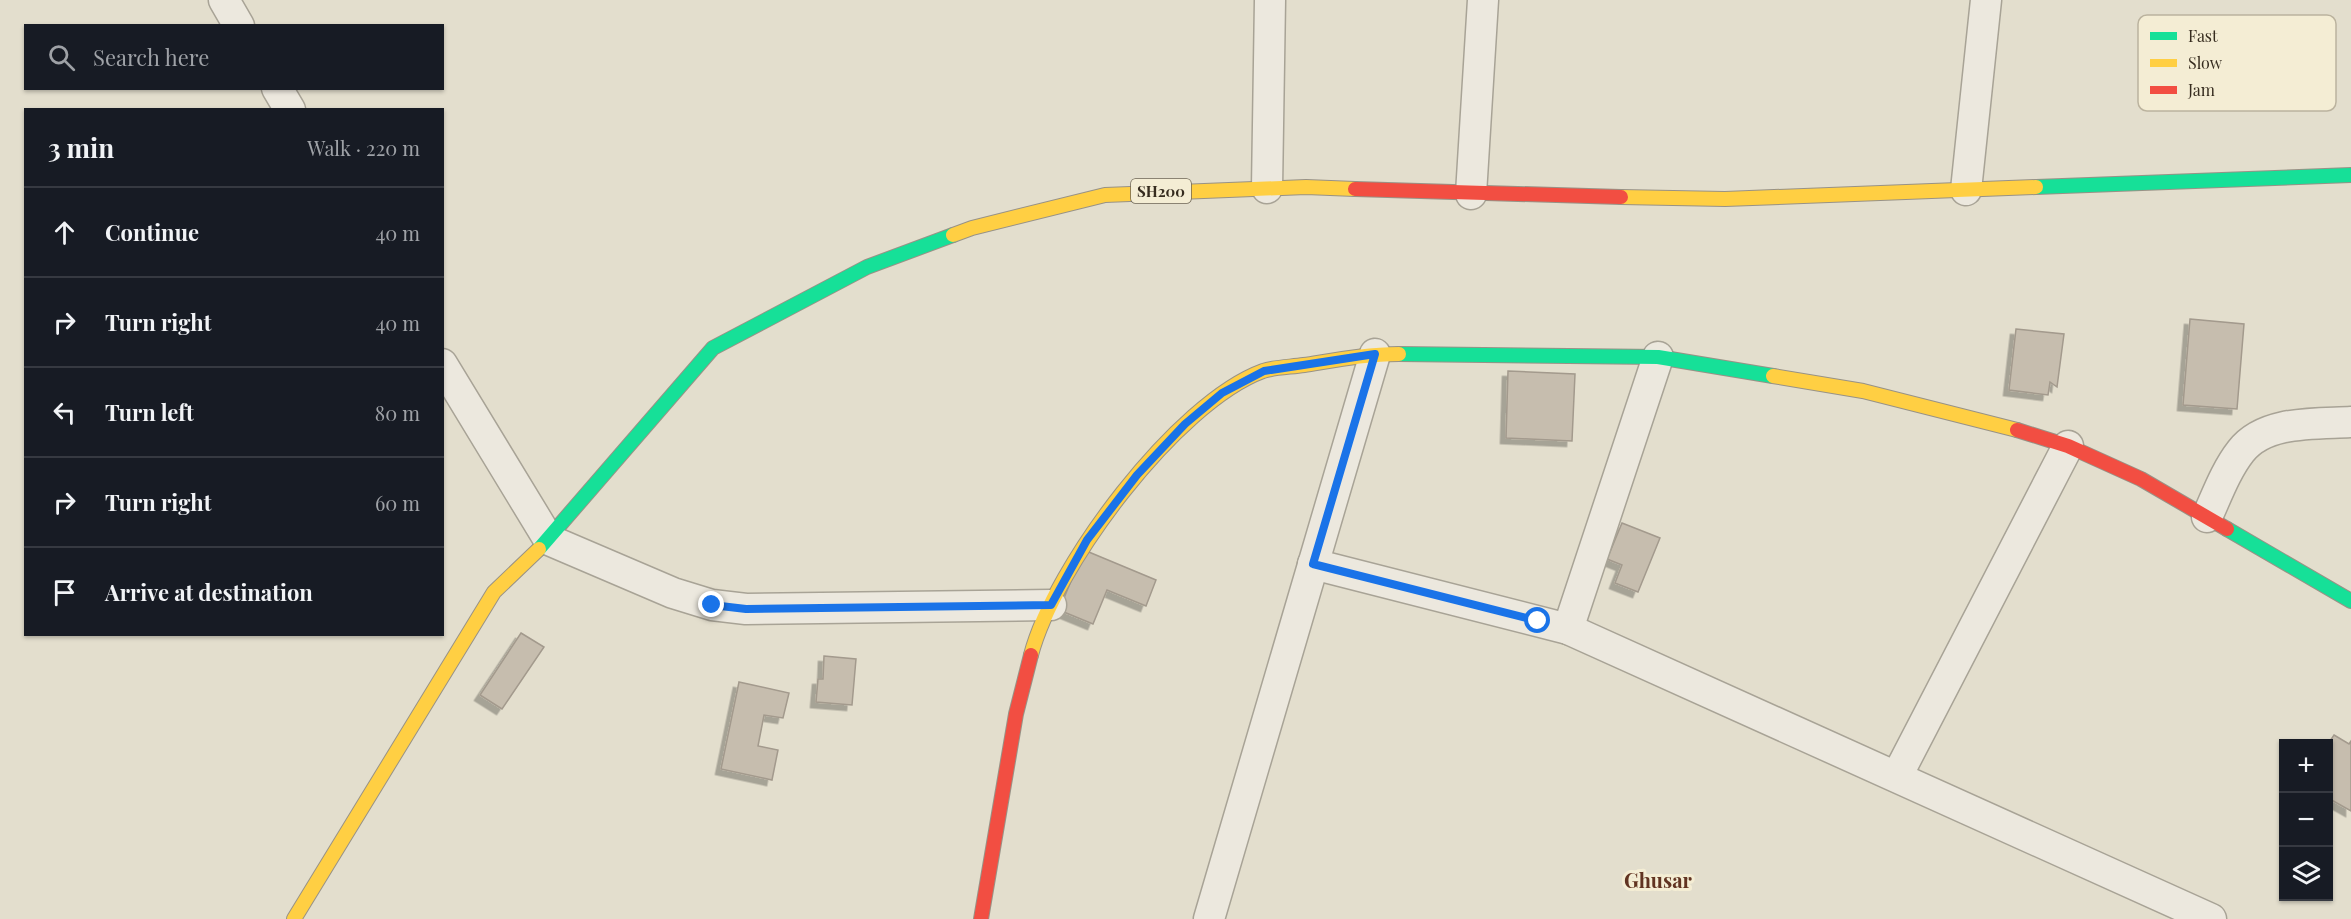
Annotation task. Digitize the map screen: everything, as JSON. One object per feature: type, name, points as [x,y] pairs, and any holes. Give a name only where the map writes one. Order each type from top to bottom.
[{"type":"main road","name":"SH200","points":[[294,919],[494,592],[549,540],[714,348],[867,267],[972,228],[1105,195],[1267,188],[1306,187],[1471,194],[1725,199],[2351,175]]},
{"type":"main road","points":[[981,919],[1016,714],[1034,644],[1051,605],[1087,540],[1137,475],[1185,424],[1222,393],[1264,371],[1375,354],[1659,357],[1863,391],[2004,426],[2068,446],[2141,479],[2351,601]]},
{"type":"street","points":[[224,0],[238,24]]},
{"type":"street","points":[[1267,188],[1270,0]]},
{"type":"street","points":[[1471,194],[1482,0]]},
{"type":"street","points":[[1966,190],[1986,0]]},
{"type":"street","points":[[278,90],[289,108]]},
{"type":"street","points":[[1209,919],[1375,354]]},
{"type":"street","points":[[1568,629],[1659,357]]},
{"type":"street","points":[[444,367],[549,540],[673,593],[712,605],[746,609],[1051,605]]},
{"type":"street","points":[[2207,517],[2232,465],[2243,448],[2258,436],[2277,429],[2295,426],[2351,422]]},
{"type":"street","points":[[1897,776],[2068,446]]},
{"type":"street","points":[[1313,564],[1568,629],[2211,919]]},
{"type":"building","points":[[2190,319],[2244,324],[2237,409],[2183,405]]},
{"type":"building","points":[[2016,329],[2064,334],[2057,387],[2050,382],[2048,395],[2009,390]]},
{"type":"building","points":[[1508,371],[1575,374],[1572,441],[1506,438]]},
{"type":"building","points":[[1622,523],[1660,538],[1638,592],[1615,583],[1622,565],[1607,559]]},
{"type":"building","points":[[1084,550],[1156,580],[1146,606],[1107,590],[1093,624],[1059,610]]},
{"type":"building","points":[[521,633],[544,647],[502,709],[480,695]]},
{"type":"building","points":[[824,656],[856,659],[852,705],[816,702],[818,679],[823,679]]},
{"type":"building","points":[[739,682],[789,693],[783,718],[764,715],[758,746],[778,750],[772,780],[721,769]]},
{"type":"building","points":[[2334,735],[2349,744],[2351,741],[2351,811],[2333,801],[2331,739]]},
{"type":"traffic: fast","points":[[2036,187],[2351,175]]},
{"type":"traffic: fast","points":[[539,549],[713,348],[867,267],[953,235]]},
{"type":"traffic: fast","points":[[1399,354],[1658,357],[1773,376]]},
{"type":"traffic: fast","points":[[2227,529],[2351,601]]},
{"type":"traffic: slow","points":[[953,235],[972,228],[1105,195],[1306,187],[1355,189]]},
{"type":"traffic: slow","points":[[1621,197],[1725,199],[2036,187]]},
{"type":"traffic: slow","points":[[1031,655],[1044,619],[1065,578],[1092,535],[1123,492],[1157,452],[1193,416],[1229,389],[1263,371],[1375,355],[1399,354]]},
{"type":"traffic: slow","points":[[1773,376],[1863,391],[2017,430]]},
{"type":"traffic: slow","points":[[294,919],[494,592],[539,549]]},
{"type":"traffic: jam","points":[[1355,189],[1621,197]]},
{"type":"traffic: jam","points":[[2017,430],[2068,446],[2141,479],[2227,529]]},
{"type":"traffic: jam","points":[[981,919],[1016,714],[1031,655]]},
{"type":"district","name":"Ghusar","points":[[1658,879]]},
{"type":"route","points":[[712,605],[746,609],[1051,605],[1087,540],[1137,475],[1185,424],[1222,393],[1264,371],[1375,354],[1313,564],[1538,621]]}]
